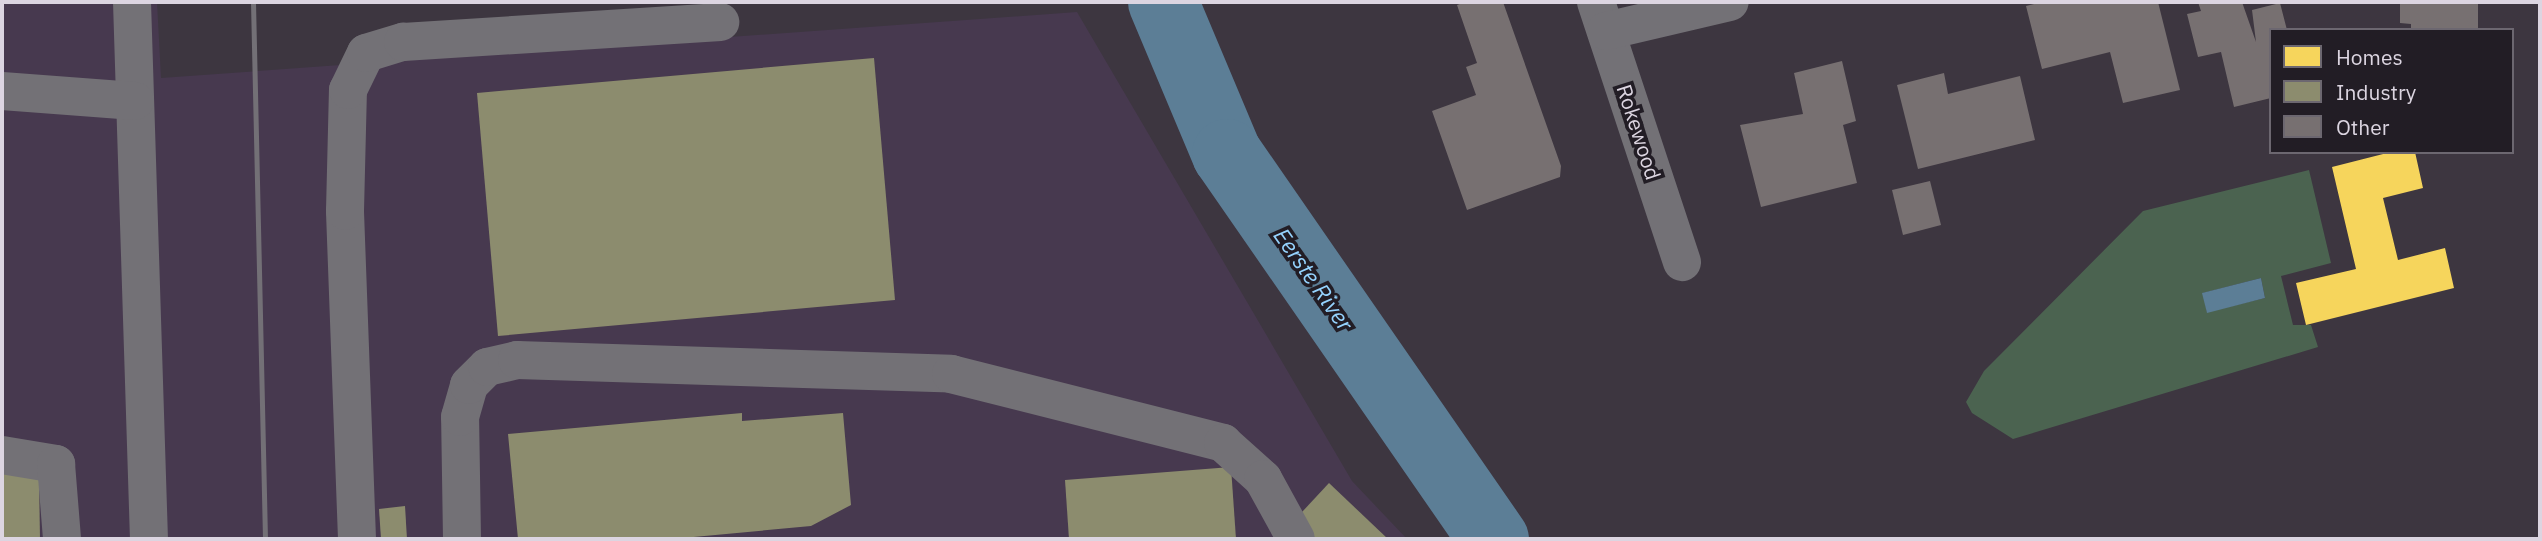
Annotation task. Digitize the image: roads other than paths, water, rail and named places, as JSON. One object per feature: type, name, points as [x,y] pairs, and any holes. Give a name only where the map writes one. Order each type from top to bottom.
[{"type":"street","points":[[132,2],[149,539]]},
{"type":"street","points":[[1601,16],[1730,2]]},
{"type":"street","name":"Rokewood","points":[[1601,16],[1682,262]]},
{"type":"street","points":[[357,539],[345,198],[348,90],[366,53],[403,42],[720,22]]},
{"type":"street","points":[[2,92],[135,101]]},
{"type":"street","points":[[462,539],[460,417],[469,385],[487,367],[517,359],[951,374],[1223,443],[1263,479],[1296,539]]},
{"type":"street","points":[[2,455],[57,464],[62,539]]},
{"type":"water","points":[[2261,278],[2265,298],[2207,313],[2202,293]]},
{"type":"waterway","name":"Eerste River","points":[[1163,2],[1227,154],[1494,539]]},
{"type":"railway","points":[[253,2],[265,539]]}]
